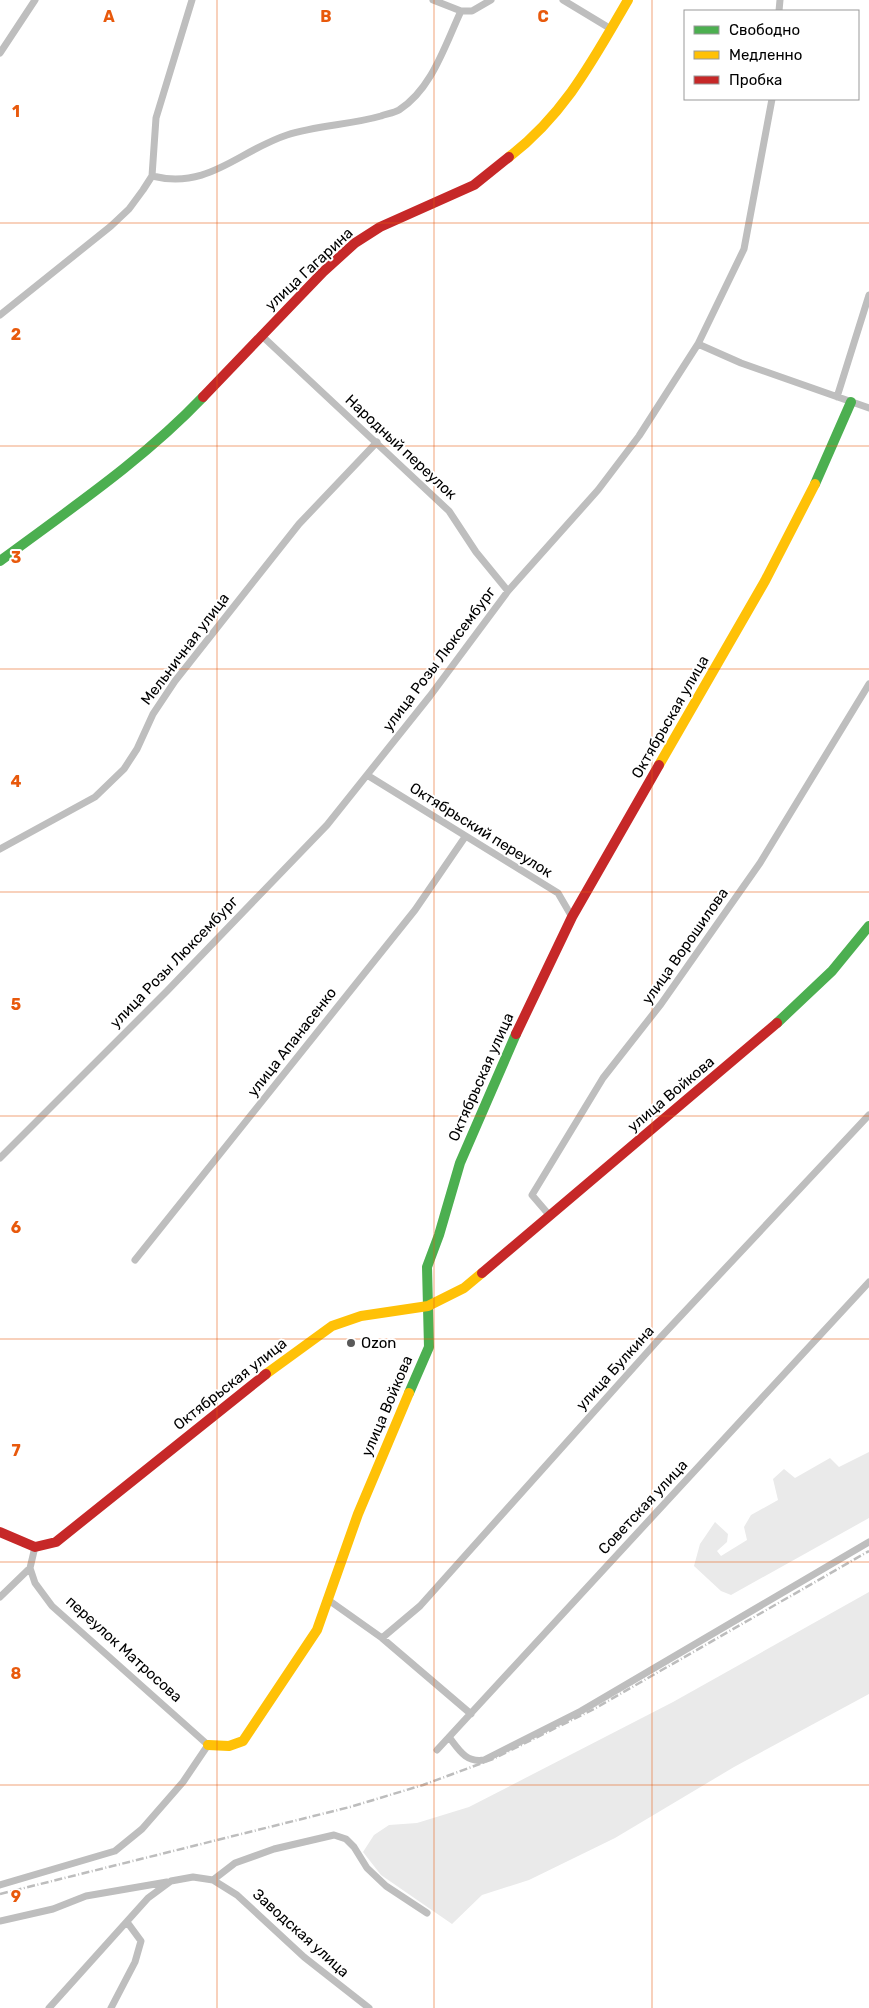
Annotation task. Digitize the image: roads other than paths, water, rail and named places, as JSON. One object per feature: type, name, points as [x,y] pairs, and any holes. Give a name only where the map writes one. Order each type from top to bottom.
[{"type":"main road","name":"улица Гагарина","points":[[0,561],[138,458],[177,424],[261,336],[355,243],[380,227],[474,185],[535,137],[564,104],[584,77],[628,0]]},
{"type":"main road","name":"Октябрьская улица","points":[[35,1547],[56,1542],[241,1393],[298,1349],[332,1326],[362,1316],[428,1306],[427,1267],[439,1235],[460,1164],[500,1068],[572,917],[765,580],[816,483],[851,402]]},
{"type":"main road","name":"улица Войкова","points":[[208,1744],[229,1746],[243,1741],[317,1630],[358,1514],[429,1347],[428,1306],[464,1288],[781,1020],[832,971],[869,926]]},
{"type":"main road","points":[[0,1532],[35,1547]]},
{"type":"street","points":[[0,54],[35,0]]},
{"type":"street","points":[[0,316],[111,226],[129,209],[152,176],[156,118],[192,0]]},
{"type":"street","points":[[433,0],[461,12],[472,11],[491,0]]},
{"type":"street","points":[[562,0],[611,29]]},
{"type":"street","points":[[152,176],[188,178],[208,174],[287,135],[366,120],[397,111],[411,100],[432,74],[461,12]]},
{"type":"street","name":"улица Розы Люксембург","points":[[0,1158],[167,991],[320,833],[430,696],[508,591],[598,490],[639,436],[698,344],[744,248],[772,100]]},
{"type":"street","points":[[837,397],[869,295]]},
{"type":"street","name":"Народный переулок","points":[[261,336],[449,511],[476,552],[508,591]]},
{"type":"street","points":[[698,344],[741,363],[869,408]]},
{"type":"street","name":"Мельничная улица","points":[[0,849],[95,797],[124,769],[137,749],[153,714],[175,681],[299,524],[377,442]]},
{"type":"street","name":"улица Ворошилова","points":[[550,1216],[532,1195],[603,1078],[661,1004],[760,863],[869,684]]},
{"type":"street","name":"Октябрьский переулок","points":[[367,774],[465,837],[558,893],[572,917]]},
{"type":"street","name":"улица Апанасенко","points":[[135,1260],[415,910],[465,837]]},
{"type":"street","name":"улица Булкина","points":[[382,1638],[420,1606],[660,1338],[869,1115]]},
{"type":"street","name":"Советская улица","points":[[437,1750],[869,1282]]},
{"type":"street","points":[[449,1738],[464,1757],[473,1762],[484,1760],[581,1712],[869,1542]]},
{"type":"street","points":[[0,1597],[30,1568],[35,1547]]},
{"type":"street","name":"переулок Матросова","points":[[30,1568],[35,1583],[52,1606],[208,1744]]},
{"type":"street","points":[[328,1599],[382,1638],[471,1714]]},
{"type":"street","points":[[0,1886],[115,1851],[142,1829],[183,1782],[208,1744]]},
{"type":"street","points":[[213,1880],[235,1863],[274,1849],[334,1835],[346,1840],[354,1847],[367,1868],[386,1886],[427,1913]]},
{"type":"street","name":"Заводская улица","points":[[127,1922],[148,1898],[171,1882],[193,1877],[213,1880],[251,1906],[304,1957],[369,2008]]},
{"type":"street","points":[[0,1921],[53,1909],[86,1896],[171,1882]]},
{"type":"street","points":[[49,2008],[127,1922],[141,1941],[136,1962],[111,2008]]},
{"type":"railway","points":[[0,1894],[350,1807],[423,1785],[493,1759],[594,1709],[869,1551]]},
{"type":"place","name":"Ozon","points":[[351,1343]]}]
